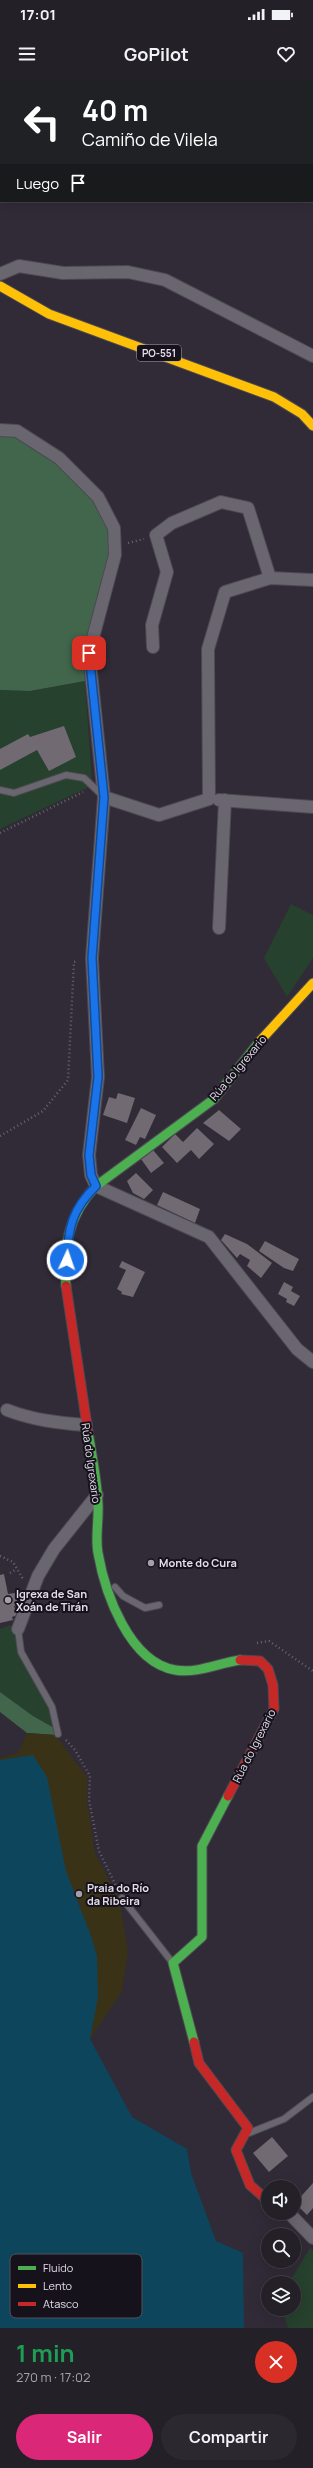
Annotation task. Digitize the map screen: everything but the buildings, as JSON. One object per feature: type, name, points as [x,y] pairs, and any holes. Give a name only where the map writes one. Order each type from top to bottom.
[{"type":"street","points":[[0,274],[19,266],[63,273],[128,272],[165,280],[313,356]]},
{"type":"street","name":"PO-551","points":[[0,286],[49,314],[274,397],[302,414],[312,424]]},
{"type":"street","points":[[302,414],[313,408]]},
{"type":"street","points":[[0,430],[17,431],[59,458],[98,497],[114,528],[115,555],[89,653],[104,797],[92,958],[98,1077],[89,1155],[91,1175],[96,1186],[209,1237],[297,1349],[313,1362]]},
{"type":"street","points":[[153,647],[152,625],[167,572],[156,535],[172,523],[221,502],[248,508],[270,578]]},
{"type":"street","points":[[209,799],[208,649],[225,592],[270,578],[313,580]]},
{"type":"street","points":[[104,797],[159,815],[209,799],[313,807]]},
{"type":"street","points":[[219,928],[225,800]]},
{"type":"street","name":"Rúa do Igrexario","points":[[173,1963],[202,1937],[202,1846],[274,1709],[275,1691],[268,1670],[259,1661],[252,1659],[246,1658],[186,1671],[168,1669],[151,1661],[134,1645],[108,1589],[102,1572],[97,1544],[97,1495],[66,1285],[68,1235],[74,1215],[80,1204],[96,1186],[214,1099],[264,1036],[313,983]]},
{"type":"street","points":[[7,1410],[28,1418],[48,1422],[86,1425]]},
{"type":"street","points":[[18,1629],[38,1576],[54,1550],[97,1495]]},
{"type":"street","points":[[173,1963],[199,2063],[248,2128],[236,2150],[245,2181],[261,2197]]},
{"type":"street","points":[[296,2220],[313,2238]]},
{"type":"lane","points":[[0,790],[14,793],[66,775],[84,778],[104,797]]},
{"type":"lane","points":[[102,1572],[123,1596],[145,1608],[159,1604]]},
{"type":"lane","points":[[18,1629],[21,1652],[52,1707],[58,1734]]},
{"type":"lane","points":[[122,1898],[173,1963]]},
{"type":"lane","points":[[244,2135],[284,2120],[313,2097]]},
{"type":"path","points":[[114,548],[156,535]]},
{"type":"path","points":[[0,833],[87,790],[104,797]]},
{"type":"path","points":[[0,1136],[43,1111],[68,1080],[74,962],[92,958]]},
{"type":"path","points":[[0,1556],[13,1562],[31,1593]]},
{"type":"path","points":[[10,1573],[17,1569]]},
{"type":"path","points":[[252,1659],[256,1643],[269,1641],[313,1671]]},
{"type":"path","points":[[58,1734],[75,1750],[90,1776],[89,1800],[99,1851],[122,1898]]},
{"type":"green space","points":[[0,434],[17,436],[57,461],[89,492],[109,524],[110,552],[85,681],[30,691],[0,690]]},
{"type":"green space","points":[[85,681],[92,782],[89,787],[0,829],[0,690],[30,691]]},
{"type":"green space","points":[[291,904],[313,915],[313,958],[287,997],[264,958]]},
{"type":"green space","points":[[10,1625],[15,1628],[21,1652],[52,1707],[56,1729],[33,1716],[0,1692],[0,1629]]},
{"type":"green space","points":[[0,1692],[33,1716],[56,1729],[55,1735],[27,1733],[0,1712]]},
{"type":"green space","points":[[310,2248],[313,2250],[313,2328],[288,2328],[284,2316],[301,2316],[301,2276],[293,2276],[298,2268],[301,2268],[301,2263]]},
{"type":"sand","name":"Praia do Río da Ribeira","points":[[27,1733],[55,1735],[87,1777],[87,1801],[95,1853],[119,1900],[128,1950],[122,1991],[90,2039],[0,1869],[0,1758],[18,1753]]},
{"type":"water","points":[[33,1755],[47,1777],[66,1871],[91,1936],[97,1956],[98,1997],[90,2039],[132,2117],[187,2149],[191,2173],[216,2241],[243,2253],[244,2328],[0,2328],[0,1760]]},
{"type":"traffic: fast","points":[[66,1286],[65,1258],[69,1233],[73,1220],[87,1197],[96,1186],[214,1099],[260,1041]]},
{"type":"traffic: fast","points":[[88,1432],[97,1486],[97,1547],[101,1569],[113,1605],[132,1640],[145,1654],[159,1664],[175,1670],[191,1671],[240,1660]]},
{"type":"traffic: fast","points":[[194,2042],[173,1963],[202,1937],[202,1846],[228,1796]]},
{"type":"traffic: slow","points":[[0,286],[49,314],[274,397],[302,414],[313,426]]},
{"type":"traffic: slow","points":[[260,1041],[313,983]]},
{"type":"traffic: jam","points":[[66,1286],[88,1432]]},
{"type":"traffic: jam","points":[[228,1796],[274,1709],[273,1685],[268,1669],[260,1661],[240,1660]]},
{"type":"traffic: jam","points":[[194,2042],[199,2063],[248,2128],[236,2150],[250,2185],[261,2195]]},
{"type":"place","name":"Monte do Cura","points":[[151,1563]]},
{"type":"place","name":"Igrexa de San Xoán de Tirán","points":[[8,1600]]},
{"type":"place","name":"Praia do Río da Ribeira","points":[[79,1894]]},
{"type":"route","points":[[67,1260],[68,1235],[74,1215],[83,1199],[96,1186],[91,1175],[89,1155],[98,1077],[92,958],[104,797],[98,719],[89,653]]}]
